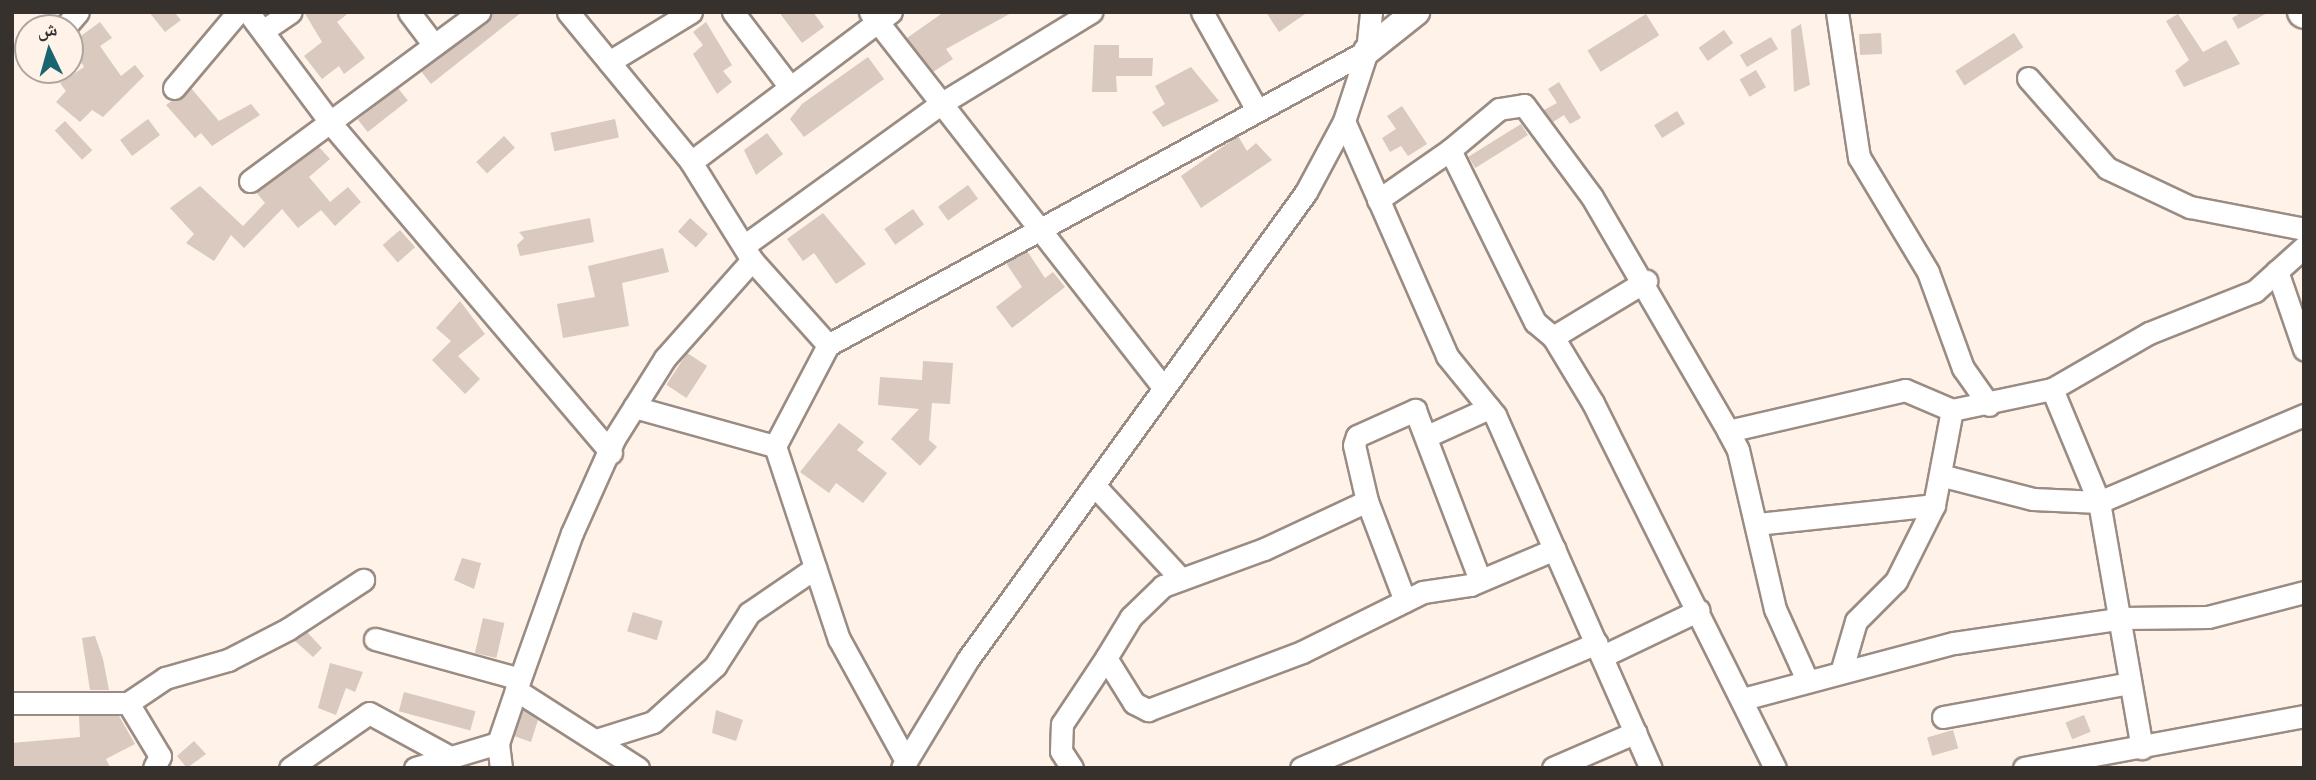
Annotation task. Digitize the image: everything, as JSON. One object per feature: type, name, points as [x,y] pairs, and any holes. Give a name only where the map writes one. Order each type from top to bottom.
[{"type":"street","points":[[174,88],[238,12]]},
{"type":"street","points":[[248,12],[333,126],[611,453]]},
{"type":"street","points":[[264,30],[291,12]]},
{"type":"street","points":[[409,12],[435,45]]},
{"type":"street","points":[[250,181],[333,126],[479,12]]},
{"type":"street","points":[[568,12],[691,162],[748,252],[828,345]]},
{"type":"street","points":[[609,62],[691,12]]},
{"type":"street","points":[[733,12],[790,87]]},
{"type":"street","points":[[501,768],[498,743],[572,533],[634,407],[665,358],[748,252],[942,103],[1091,12]]},
{"type":"street","points":[[1202,12],[1257,110]]},
{"type":"street","points":[[904,764],[968,659],[1306,192],[1344,121],[1367,51],[1371,12]]},
{"type":"street","points":[[904,764],[839,639],[775,446],[828,345],[1040,225],[1367,51],[1416,12]]},
{"type":"street","points":[[1837,12],[1859,156],[1928,272],[1963,368],[1989,405]]},
{"type":"street","points":[[691,162],[879,15],[942,103],[1040,225],[1164,388]]},
{"type":"street","points":[[2028,78],[2107,168],[2190,206],[2304,229]]},
{"type":"street","points":[[1378,200],[1450,150],[1499,109],[1524,105],[1646,281],[1728,431],[1757,524],[1775,609],[1807,680]]},
{"type":"street","points":[[1344,121],[1447,356],[1489,408],[1555,549],[1651,768]]},
{"type":"street","points":[[1450,150],[1535,322],[1553,337],[1699,610],[1775,768]]},
{"type":"street","points":[[1728,431],[1905,390],[1952,410],[1989,405],[2052,389],[2149,333],[2255,291],[2304,247]]},
{"type":"street","points":[[2277,271],[2304,349]]},
{"type":"street","points":[[1553,337],[1646,281]]},
{"type":"street","points":[[2052,389],[2099,502],[2123,618],[2130,683],[2142,748]]},
{"type":"street","points":[[634,407],[775,446]]},
{"type":"street","points":[[1427,436],[1489,408]]},
{"type":"street","points":[[1405,601],[1367,501],[1357,436],[1415,410],[1480,580]]},
{"type":"street","points":[[1842,669],[1856,621],[1896,581],[1934,505],[1952,410]]},
{"type":"street","points":[[1940,475],[2033,499],[2099,502],[2304,415]]},
{"type":"street","points":[[1094,485],[1181,579]]},
{"type":"street","points":[[1072,768],[1061,751],[1062,724],[1130,617],[1163,586],[1264,549],[1367,501]]},
{"type":"street","points":[[1757,524],[1934,505]]},
{"type":"street","points":[[1106,658],[1134,703],[1147,710],[1303,652],[1405,601],[1480,580],[1555,549]]},
{"type":"street","points":[[596,740],[653,722],[715,666],[749,613],[815,568]]},
{"type":"street","points":[[12,703],[128,703],[165,678],[228,660],[288,629],[363,580]]},
{"type":"street","points":[[1743,699],[1842,669],[1954,643],[2123,618],[2208,617],[2304,592]]},
{"type":"street","points":[[1301,768],[1699,610]]},
{"type":"street","points":[[375,639],[518,685],[638,768]]},
{"type":"street","points":[[1943,717],[2130,683]]},
{"type":"street","points":[[128,703],[160,757],[154,768]]},
{"type":"street","points":[[290,768],[369,713],[448,756]]},
{"type":"street","points":[[2024,768],[2304,716]]},
{"type":"street","points":[[1553,768],[1636,732]]},
{"type":"street","points":[[415,768],[498,743]]},
{"type":"building","points":[[149,12],[174,12],[181,20],[165,32]]},
{"type":"building","points":[[304,12],[350,12],[337,22],[365,58],[344,74],[339,66],[322,79],[304,56],[322,42]]},
{"type":"building","points":[[492,12],[522,12],[431,84],[421,71]]},
{"type":"building","points":[[779,12],[813,12],[824,27],[802,43]]},
{"type":"building","points":[[944,12],[1013,12],[946,49],[953,59],[933,72],[907,38]]},
{"type":"building","points":[[1266,12],[1308,12],[1279,32]]},
{"type":"building","points":[[2242,12],[2269,12],[2238,29],[2232,18]]},
{"type":"building","points":[[1646,14],[1659,35],[1601,72],[1587,51]]},
{"type":"building","points":[[2178,14],[2203,52],[2226,40],[2240,64],[2184,87],[2175,71],[2189,60],[2166,21]]},
{"type":"building","points":[[100,22],[112,38],[100,46],[121,76],[135,65],[144,76],[103,117],[92,110],[80,122],[56,102],[66,91],[61,84],[84,84],[84,34]]},
{"type":"building","points":[[706,22],[732,65],[723,71],[732,82],[717,94],[693,54],[703,45],[693,32]]},
{"type":"building","points":[[1801,24],[1810,85],[1794,92],[1791,30]]},
{"type":"building","points":[[1724,30],[1733,43],[1708,61],[1699,48]]},
{"type":"building","points":[[1881,33],[1882,54],[1860,55],[1859,34]]},
{"type":"building","points":[[2014,33],[2023,47],[1965,85],[1955,71]]},
{"type":"building","points":[[1771,37],[1778,49],[1747,67],[1740,55]]},
{"type":"building","points":[[1094,45],[1119,45],[1119,58],[1153,58],[1152,76],[1116,76],[1117,92],[1092,92]]},
{"type":"building","points":[[868,57],[884,79],[804,137],[790,119],[802,104]]},
{"type":"building","points":[[1191,67],[1219,101],[1163,127],[1152,112],[1165,104],[1155,86]]},
{"type":"building","points":[[1756,70],[1766,87],[1750,97],[1740,80]]},
{"type":"building","points":[[1559,82],[1581,118],[1570,124],[1564,115],[1553,122],[1544,110],[1557,103],[1548,89]]},
{"type":"building","points":[[191,88],[219,121],[251,104],[260,115],[212,146],[201,133],[195,138],[166,105]]},
{"type":"building","points":[[398,88],[408,101],[368,132],[358,119]]},
{"type":"building","points":[[1402,106],[1427,144],[1408,156],[1401,146],[1390,152],[1382,138],[1396,129],[1387,116]]},
{"type":"building","points":[[1677,111],[1685,124],[1662,138],[1654,125]]},
{"type":"building","points":[[148,119],[160,135],[132,156],[120,140]]},
{"type":"building","points":[[615,119],[619,138],[554,151],[550,133]]},
{"type":"building","points":[[65,121],[92,150],[82,160],[55,131]]},
{"type":"building","points":[[1521,124],[1528,135],[1475,168],[1468,157]]},
{"type":"building","points":[[767,133],[783,154],[756,175],[744,150]]},
{"type":"building","points":[[504,136],[515,148],[487,174],[476,162]]},
{"type":"building","points":[[1238,136],[1247,151],[1256,143],[1272,160],[1201,208],[1181,176]]},
{"type":"building","points":[[319,147],[330,159],[309,177],[330,202],[348,187],[361,202],[335,226],[321,210],[298,228],[282,209],[244,248],[231,235],[214,261],[186,243],[194,234],[170,208],[200,186],[243,226],[265,203],[256,192]]},
{"type":"building","points":[[968,185],[978,199],[948,221],[938,207]]},
{"type":"building","points":[[913,209],[924,225],[895,245],[884,229]]},
{"type":"building","points":[[823,213],[866,264],[836,284],[814,253],[803,261],[787,239]]},
{"type":"building","points":[[590,218],[594,242],[520,256],[517,245],[524,238],[519,232]]},
{"type":"building","points":[[690,218],[708,234],[696,247],[678,231]]},
{"type":"building","points":[[400,230],[415,247],[398,262],[383,245]]},
{"type":"building","points":[[663,248],[669,272],[622,283],[629,326],[563,338],[557,304],[595,297],[588,266]]},
{"type":"building","points":[[1027,251],[1045,278],[1053,272],[1065,287],[1012,328],[996,307],[1022,287],[1006,263]]},
{"type":"building","points":[[460,301],[485,334],[458,356],[480,379],[465,394],[432,360],[451,341],[436,328]]},
{"type":"building","points":[[687,353],[707,366],[686,398],[666,385]]},
{"type":"building","points":[[923,361],[953,363],[950,404],[932,403],[929,440],[937,447],[920,466],[891,439],[919,409],[878,405],[880,377],[922,380]]},
{"type":"building","points":[[839,423],[864,442],[857,450],[887,473],[863,503],[836,483],[829,493],[800,472]]},
{"type":"building","points":[[462,558],[481,563],[474,589],[454,580]]},
{"type":"building","points":[[633,612],[663,621],[657,640],[627,631]]},
{"type":"building","points":[[483,618],[504,623],[496,658],[475,653]]},
{"type":"building","points":[[307,632],[322,648],[313,657],[294,640]]},
{"type":"building","points":[[95,636],[109,690],[90,690],[82,638]]},
{"type":"building","points":[[330,663],[363,672],[355,692],[346,688],[336,715],[318,708]]},
{"type":"building","points":[[404,692],[475,711],[470,730],[399,711]]},
{"type":"building","points":[[523,710],[538,720],[531,742],[514,736]]},
{"type":"building","points":[[716,710],[743,720],[736,741],[712,733]]},
{"type":"building","points":[[2084,715],[2091,732],[2072,739],[2065,722]]},
{"type":"building","points":[[79,716],[119,716],[135,744],[106,759],[110,767],[12,768],[12,743],[80,737]]},
{"type":"building","points":[[1953,730],[1958,748],[1932,756],[1927,737]]},
{"type":"building","points":[[194,741],[206,754],[187,768],[177,756]]}]
